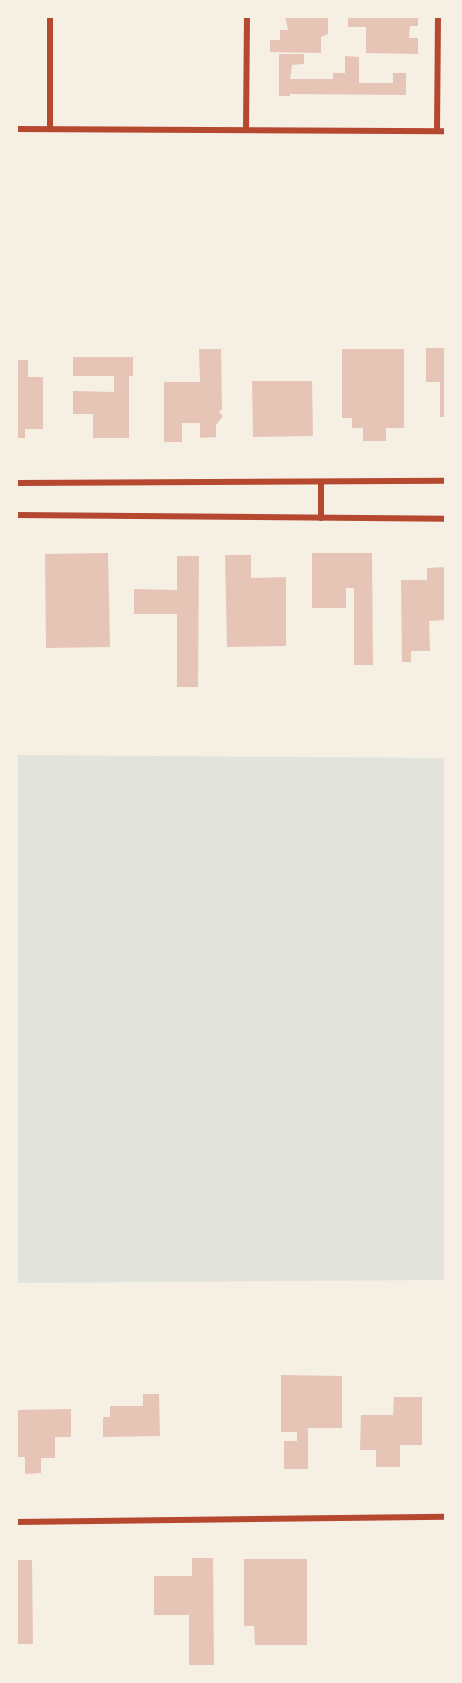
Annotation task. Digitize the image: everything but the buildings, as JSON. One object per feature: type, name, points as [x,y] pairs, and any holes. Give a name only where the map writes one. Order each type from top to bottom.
[{"type":"street","points":[[50,16],[50,129]]},
{"type":"street","points":[[246,130],[247,16]]},
{"type":"street","points":[[437,130],[438,16]]},
{"type":"street","points":[[16,129],[446,131]]},
{"type":"street","points":[[16,483],[446,481]]},
{"type":"street","points":[[321,482],[321,518]]},
{"type":"street","points":[[16,516],[446,519]]},
{"type":"street","points":[[16,1522],[446,1517]]},
{"type":"shaded area","points":[[17,755],[445,758],[445,1280],[17,1283]]}]
